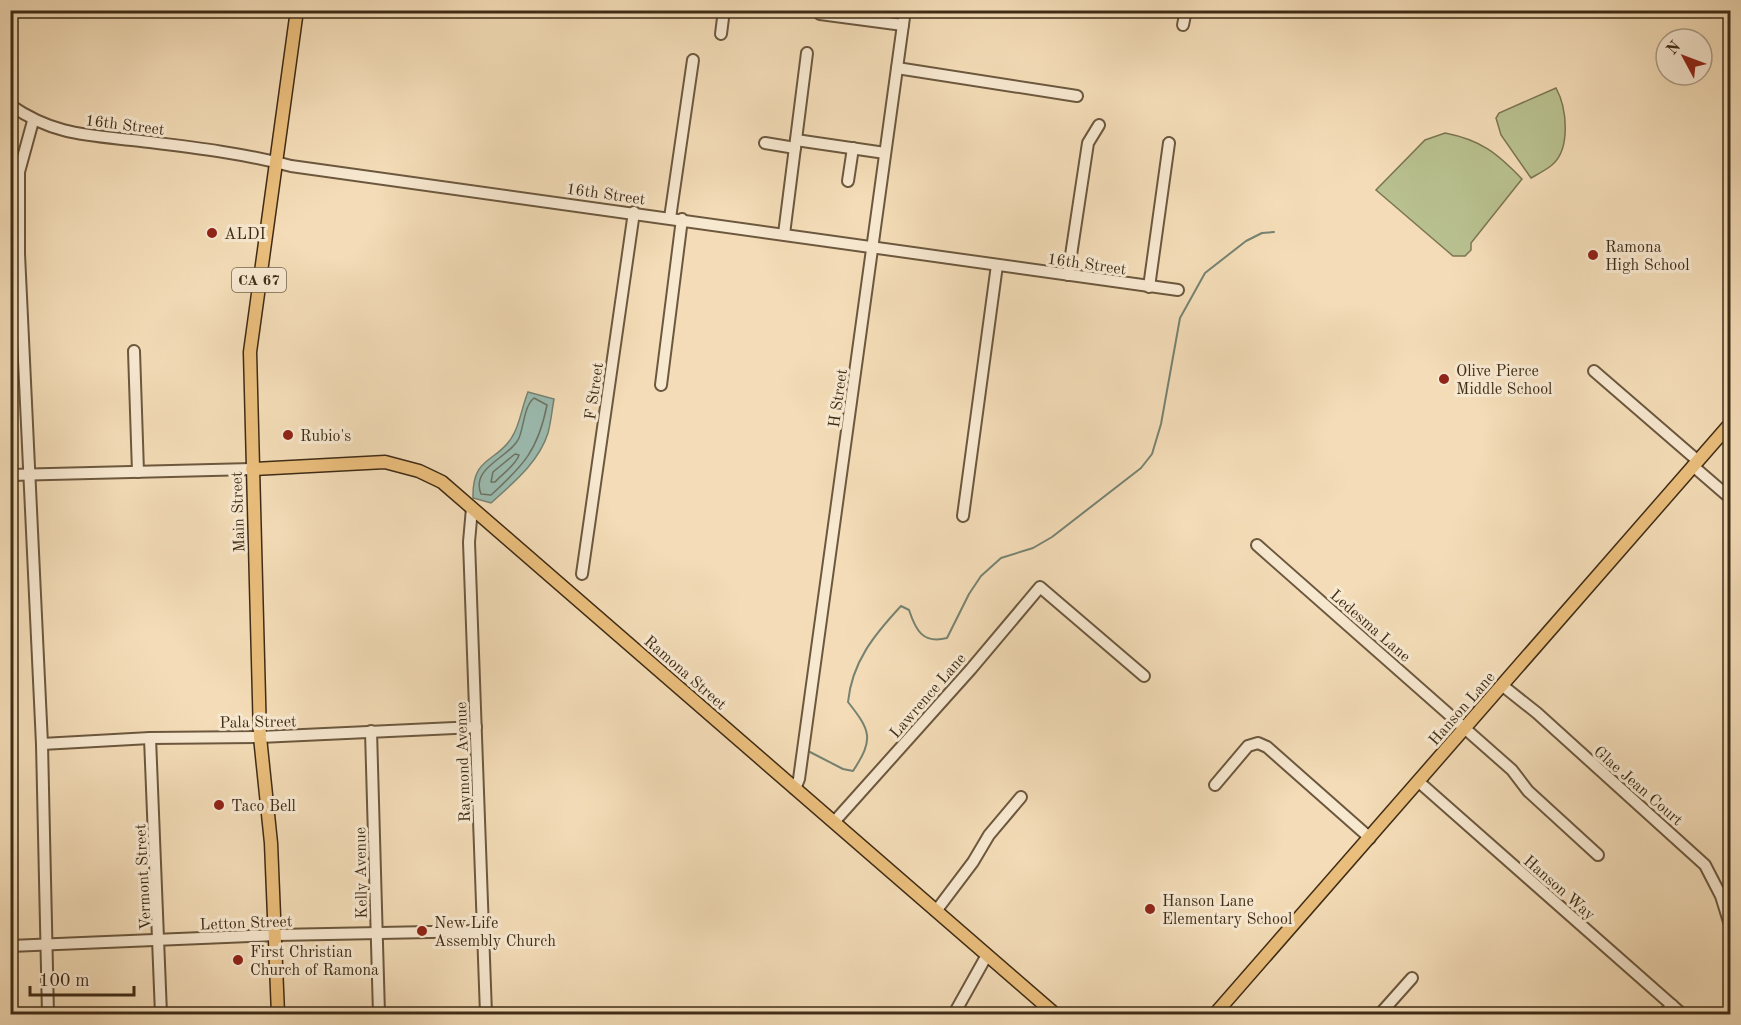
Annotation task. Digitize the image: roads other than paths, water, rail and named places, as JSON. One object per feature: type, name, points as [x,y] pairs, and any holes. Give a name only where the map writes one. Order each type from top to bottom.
[{"type":"main road","name":"Main Street","points":[[278,1014],[271,843],[260,737],[250,352],[297,10]]},
{"type":"main road","name":"Hanson Lane","points":[[1215,1014],[1731,424]]},
{"type":"main road","name":"Ramona Street","points":[[252,469],[385,462],[419,471],[442,482],[1055,1014]]},
{"type":"street","points":[[721,33],[724,10]]},
{"type":"street","points":[[815,10],[820,14],[903,25]]},
{"type":"street","name":"H Street","points":[[795,789],[801,763],[905,10]]},
{"type":"street","points":[[1184,25],[1186,10]]},
{"type":"street","points":[[784,234],[807,53]]},
{"type":"street","points":[[670,218],[693,60]]},
{"type":"street","points":[[897,68],[1077,96]]},
{"type":"street","points":[[10,105],[33,120],[19,172],[18,254],[42,744],[48,1014]]},
{"type":"street","name":"16th Street","points":[[33,120],[60,131],[291,166],[634,212],[1178,290]]},
{"type":"street","points":[[1068,275],[1088,143],[1099,125]]},
{"type":"street","points":[[765,143],[854,148],[885,153]]},
{"type":"street","points":[[1149,287],[1169,143]]},
{"type":"street","points":[[848,181],[854,148]]},
{"type":"street","name":"F Street","points":[[582,574],[634,212]]},
{"type":"street","points":[[661,385],[682,219]]},
{"type":"street","points":[[963,516],[997,265]]},
{"type":"street","points":[[134,351],[138,472]]},
{"type":"street","points":[[1594,371],[1731,498]]},
{"type":"street","points":[[10,475],[252,469]]},
{"type":"street","name":"Raymond Avenue","points":[[472,508],[469,542],[486,1014]]},
{"type":"street","name":"Ledesma Lane","points":[[1257,544],[1466,728],[1512,770],[1528,791],[1598,855]]},
{"type":"street","name":"Lawrence Lane","points":[[834,822],[971,669],[1040,587],[1144,676]]},
{"type":"street","name":"Glae Jean Court","points":[[1503,686],[1537,713],[1705,865],[1721,896],[1731,925]]},
{"type":"street","name":"Pala Street","points":[[42,744],[150,738],[260,737],[476,726]]},
{"type":"street","name":"Kelly Avenue","points":[[371,731],[380,1014]]},
{"type":"street","name":"Vermont Street","points":[[150,738],[160,940],[161,1014]]},
{"type":"street","points":[[1215,785],[1248,746],[1258,743],[1267,747],[1370,838]]},
{"type":"street","name":"Hanson Way","points":[[1419,782],[1682,1014]]},
{"type":"street","points":[[936,911],[973,862],[989,835],[1021,797]]},
{"type":"street","name":"Letton Street","points":[[10,946],[483,931]]},
{"type":"street","points":[[954,1014],[987,955]]},
{"type":"street","points":[[1380,1014],[1412,978]]},
{"type":"street","points":[[1664,1014],[1672,1005]]},
{"type":"water","points":[[528,392],[554,399],[544,444],[532,463],[491,503],[473,498],[477,474],[486,461],[506,445],[512,437]]},
{"type":"waterway","points":[[810,752],[843,769],[853,771],[860,760],[867,743],[867,735],[848,702],[850,688],[866,650],[901,606],[909,610],[918,630],[926,637],[947,638],[969,594],[981,576],[1001,558],[1033,548],[1052,537],[1141,468],[1152,454],[1161,424],[1180,318],[1205,273],[1246,241],[1262,233],[1274,232]]},
{"type":"place","name":"ALDI","points":[[212,233]]},
{"type":"place","name":"Ramona High School","points":[[1593,255]]},
{"type":"place","name":"Olive Pierce Middle School","points":[[1444,379]]},
{"type":"place","name":"Rubio's","points":[[288,435]]},
{"type":"place","name":"Taco Bell","points":[[219,805]]},
{"type":"place","name":"Hanson Lane Elementary School","points":[[1150,909]]},
{"type":"place","name":"New Life Assembly Church","points":[[422,931]]},
{"type":"place","name":"First Christian Church of Ramona","points":[[238,960]]}]
